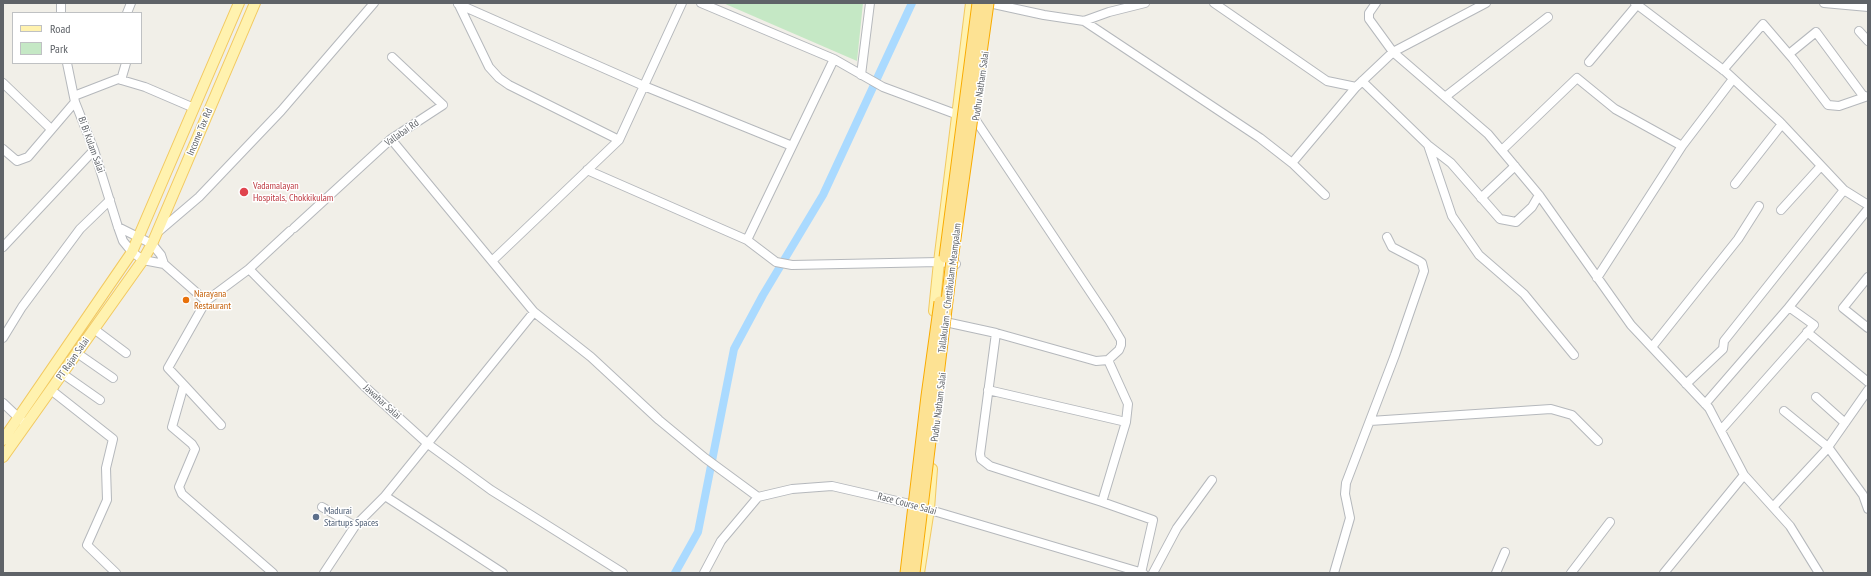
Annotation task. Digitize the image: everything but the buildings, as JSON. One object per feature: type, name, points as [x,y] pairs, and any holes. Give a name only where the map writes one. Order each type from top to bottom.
[{"type":"highway","name":"Tallakulam - Chettikulam Meampalam","points":[[906,573],[927,396],[978,3]]},
{"type":"highway","name":"Tallakulam - Chettikulam Meampalam","points":[[914,573],[952,260],[991,3]]},
{"type":"main road","name":"Income Tax Rd","points":[[132,252],[239,3]]},
{"type":"main road","name":"Income Tax Rd","points":[[143,260],[158,232],[255,3]]},
{"type":"main road","name":"Pudhu Natham Salai","points":[[900,573],[935,309],[939,262],[971,3]]},
{"type":"main road","name":"Pudhu Natham Salai","points":[[919,573],[929,509],[932,468],[991,3]]},
{"type":"main road","name":"PT Rajan Salai","points":[[3,457],[22,421],[132,252]]},
{"type":"main road","name":"PT Rajan Salai","points":[[3,440],[51,390],[143,260]]},
{"type":"street","points":[[158,232],[199,197],[281,111],[374,3]]},
{"type":"street","points":[[492,261],[619,140],[682,3]]},
{"type":"street","points":[[701,3],[834,60],[883,87],[977,122],[1121,340],[1119,350],[1108,360],[1096,361],[996,333],[950,323]]},
{"type":"street","points":[[861,75],[870,3]]},
{"type":"street","points":[[991,3],[1044,15],[1084,21],[1260,138],[1292,163],[1325,195]]},
{"type":"street","points":[[1084,21],[1109,12],[1146,3]]},
{"type":"street","points":[[1214,3],[1327,81],[1359,84],[1428,145],[1451,163],[1500,219],[1516,222],[1532,207],[1539,195]]},
{"type":"street","points":[[1376,3],[1369,13],[1369,19],[1393,52],[1488,134],[1539,195],[1631,325],[1705,404],[1744,475],[1790,526],[1819,573]]},
{"type":"street","points":[[1292,163],[1359,84],[1393,52],[1486,3]]},
{"type":"street","points":[[1824,3],[1868,7]]},
{"type":"street","points":[[458,4],[644,86],[792,146]]},
{"type":"street","points":[[458,4],[489,67],[499,78],[619,140]]},
{"type":"street","points":[[1589,62],[1636,4],[1723,70],[1782,124],[1844,190],[1868,205]]},
{"type":"street","points":[[1445,96],[1548,17]]},
{"type":"street","points":[[1723,70],[1763,24],[1789,54],[1828,105],[1839,106],[1866,96],[1816,32],[1789,54]]},
{"type":"street","points":[[1859,31],[1868,41]]},
{"type":"street","name":"Vallabai Rd","points":[[249,269],[391,139],[443,105],[392,57]]},
{"type":"street","points":[[747,240],[834,60]]},
{"type":"street","name":"Bi Bi Kulam Salai","points":[[67,64],[74,99],[94,150],[123,241],[132,252],[143,260]]},
{"type":"street","points":[[121,80],[126,64]]},
{"type":"street","points":[[1502,150],[1577,78],[1615,109],[1682,146]]},
{"type":"street","points":[[3,149],[17,161],[28,157],[74,99],[118,79],[145,87],[194,108]]},
{"type":"street","points":[[1597,278],[1682,146],[1733,79]]},
{"type":"street","points":[[3,84],[51,129]]},
{"type":"street","points":[[1735,184],[1782,124]]},
{"type":"street","points":[[391,139],[534,312],[590,357],[658,420],[714,466],[758,497],[721,541],[704,573]]},
{"type":"street","points":[[1428,145],[1452,216],[1479,255],[1524,294],[1574,355]]},
{"type":"street","points":[[3,247],[94,150]]},
{"type":"street","points":[[1481,198],[1515,166]]},
{"type":"street","points":[[1780,210],[1821,166]]},
{"type":"street","points":[[587,170],[747,240],[777,262],[792,265],[939,262],[957,264]]},
{"type":"street","points":[[1686,384],[1723,349],[1724,341],[1844,190]]},
{"type":"street","points":[[3,338],[22,307],[80,229],[110,200]]},
{"type":"street","points":[[1652,347],[1738,239],[1759,206]]},
{"type":"street","points":[[1705,404],[1789,307],[1868,209]]},
{"type":"street","points":[[118,226],[129,234],[139,237],[152,244],[161,255],[164,264],[206,301]]},
{"type":"street","points":[[1334,573],[1350,518],[1345,494],[1346,484],[1423,279],[1424,271],[1422,263],[1392,247],[1387,237]]},
{"type":"street","points":[[143,260],[164,264]]},
{"type":"street","points":[[221,425],[168,368],[206,301],[249,269]]},
{"type":"street","name":"Jawahar Salai","points":[[249,269],[364,386],[428,444],[490,490],[623,573]]},
{"type":"street","points":[[1868,277],[1843,308],[1868,328]]},
{"type":"street","points":[[1720,430],[1814,325],[1789,307]]},
{"type":"street","points":[[324,573],[355,526],[385,496],[534,312]]},
{"type":"street","points":[[94,329],[126,353]]},
{"type":"street","points":[[1807,332],[1868,382]]},
{"type":"street","points":[[996,333],[980,454],[984,463],[1153,520],[1142,573]]},
{"type":"street","points":[[77,353],[113,378]]},
{"type":"street","points":[[1102,502],[1126,422],[1128,404],[1108,360]]},
{"type":"street","points":[[63,374],[100,400]]},
{"type":"street","points":[[184,385],[172,427],[192,444],[194,450],[179,487],[182,494],[274,573]]},
{"type":"street","points":[[51,390],[113,439],[106,468],[107,500],[87,545],[116,573]]},
{"type":"street","points":[[988,390],[1126,422]]},
{"type":"street","points":[[1773,507],[1828,447],[1868,390]]},
{"type":"street","points":[[1816,397],[1845,423]]},
{"type":"street","points":[[3,403],[22,421]]},
{"type":"street","points":[[1370,422],[1551,409],[1572,415],[1598,441]]},
{"type":"street","points":[[1784,411],[1828,447],[1863,495],[1868,509]]},
{"type":"street","points":[[1664,573],[1744,475]]},
{"type":"street","points":[[1153,573],[1177,528],[1212,480]]},
{"type":"street","name":"Race Course Salai","points":[[758,497],[792,489],[832,486],[929,509],[1142,573]]},
{"type":"street","points":[[385,496],[503,573]]},
{"type":"street","points":[[322,507],[355,526]]},
{"type":"street","points":[[1571,573],[1610,522]]},
{"type":"street","points":[[1496,573],[1504,552]]},
{"type":"green space","points":[[723,3],[863,3],[857,61]]},
{"type":"waterway","points":[[675,573],[698,532],[734,349],[763,295],[823,195],[912,3]]},
{"type":"place","name":"Vadamalayan Hospitals, Chokkikulam","points":[[244,192]]},
{"type":"place","name":"Narayana Restaurant","points":[[186,300]]},
{"type":"place","name":"Madurai Startups Spaces","points":[[316,517]]}]
